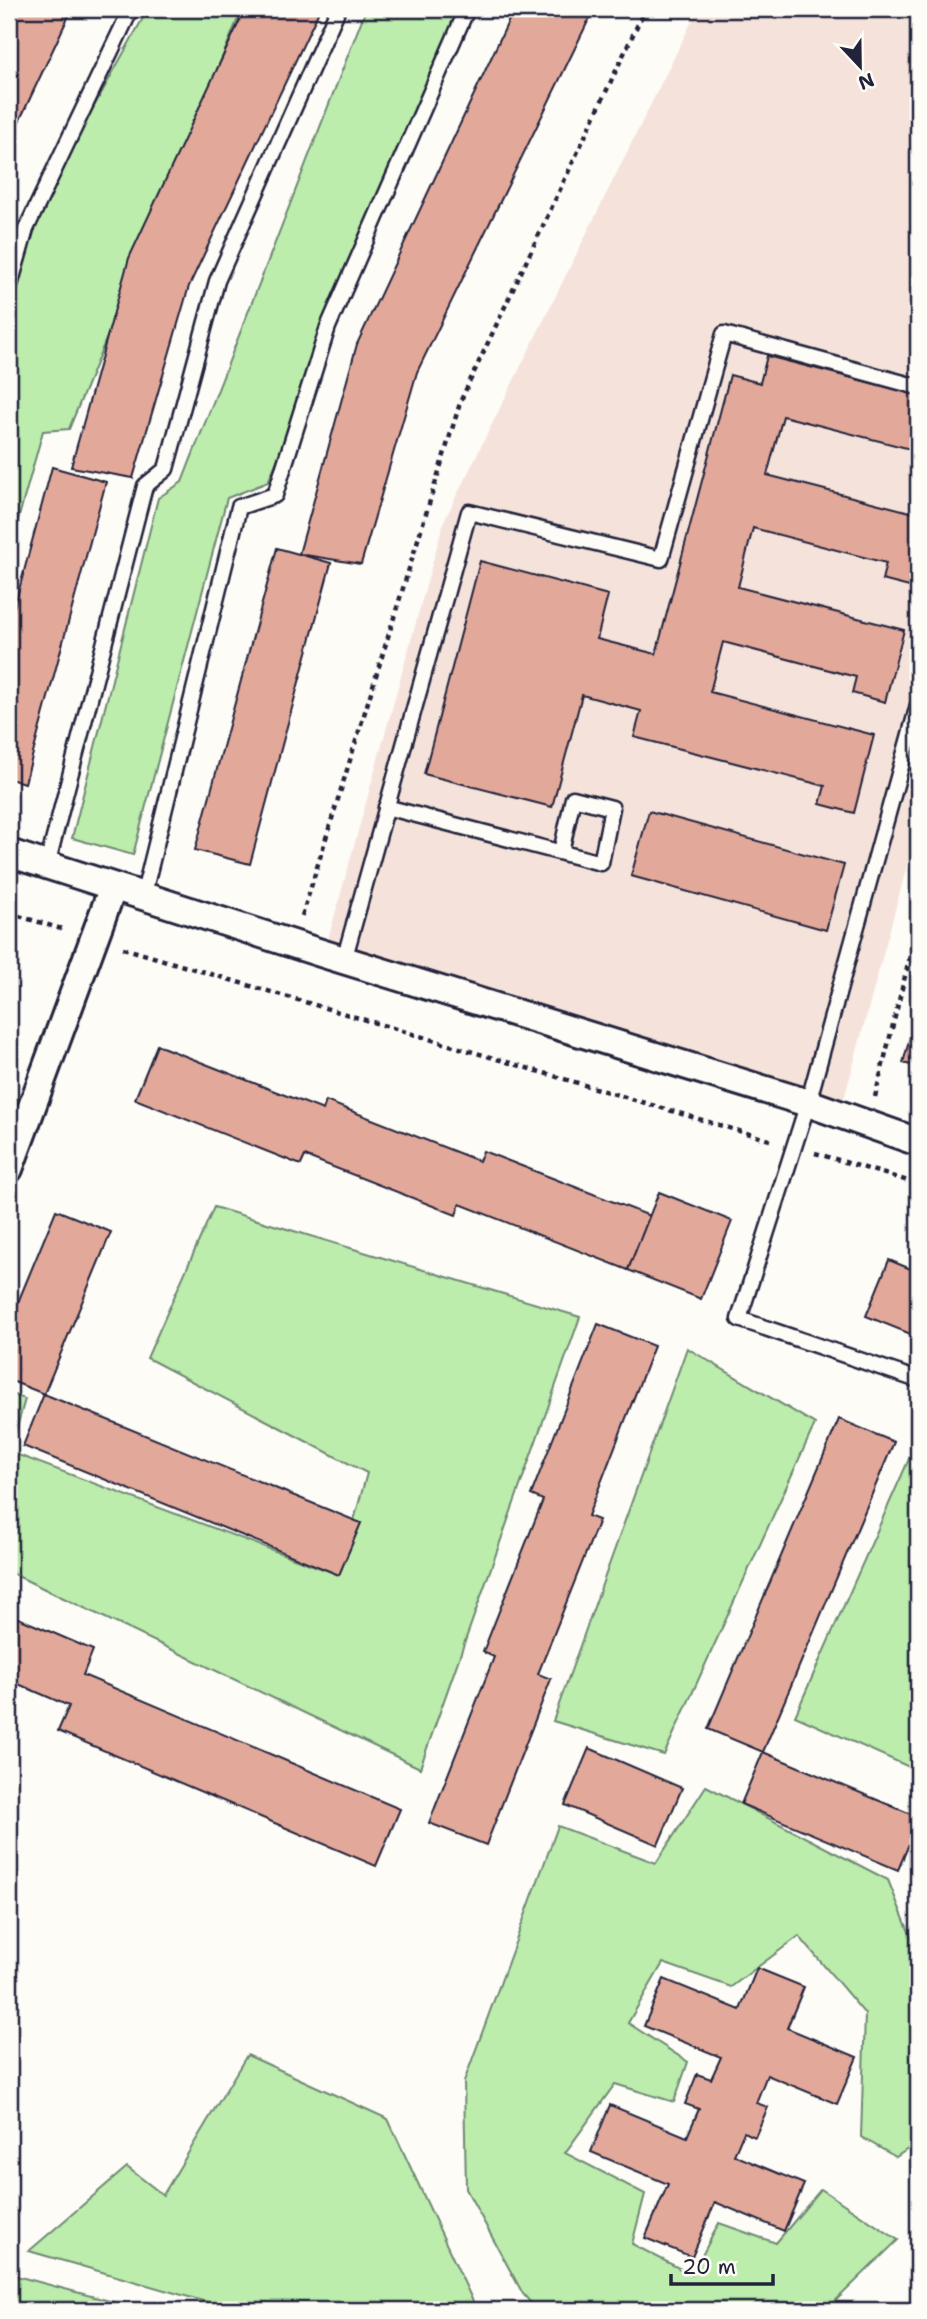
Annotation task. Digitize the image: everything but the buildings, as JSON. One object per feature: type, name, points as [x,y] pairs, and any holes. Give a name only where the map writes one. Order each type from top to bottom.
[{"type":"street","points":[[9,853],[808,1104],[918,1142]]},
{"type":"street","points":[[9,1169],[16,1128],[113,887]]},
{"type":"lane","points":[[9,289],[26,229],[131,9]]},
{"type":"lane","points":[[47,865],[145,486],[166,469],[217,281],[338,9]]},
{"type":"lane","points":[[143,897],[239,507],[275,495],[328,327],[467,9]]},
{"type":"lane","points":[[344,960],[469,512],[661,559],[724,334],[918,387]]},
{"type":"lane","points":[[918,705],[808,1104],[739,1319],[918,1380]]},
{"type":"lane","points":[[387,807],[601,863],[612,808],[573,798],[561,852]]},
{"type":"path","points":[[293,944],[461,400],[645,9]]},
{"type":"path","points":[[9,913],[918,1184]]},
{"type":"path","points":[[868,1124],[918,925]]},
{"type":"shaded area","points":[[698,9],[918,9],[918,825],[840,1114],[324,954],[444,521]]},
{"type":"green space","points":[[148,9],[242,9],[69,429],[43,431],[9,552],[9,308],[26,229]]},
{"type":"green space","points":[[366,9],[467,9],[268,482],[227,498],[133,855],[72,838],[158,498],[182,482]]},
{"type":"green space","points":[[214,1207],[580,1317],[420,1768],[9,1572],[9,1393],[25,1399],[10,1452],[339,1575],[367,1473],[147,1358]]},
{"type":"green space","points":[[687,1348],[815,1424],[664,1755],[553,1721]]},
{"type":"green space","points":[[912,1452],[918,1455],[918,1771],[795,1716]]},
{"type":"green space","points":[[706,1786],[888,1880],[918,1954],[918,2142],[896,2157],[861,2137],[865,2014],[799,1936],[731,1987],[663,1963],[628,2023],[688,2062],[674,2102],[615,2084],[565,2153],[645,2194],[632,2244],[692,2275],[719,2223],[776,2243],[821,2189],[898,2240],[826,2310],[537,2310],[523,2294],[466,2189],[464,2082],[558,1826],[656,1863]]},
{"type":"green space","points":[[247,2055],[388,2119],[477,2310],[234,2310],[29,2251],[127,2167],[163,2195]]},
{"type":"green space","points":[[9,2274],[143,2310],[9,2310]]}]
